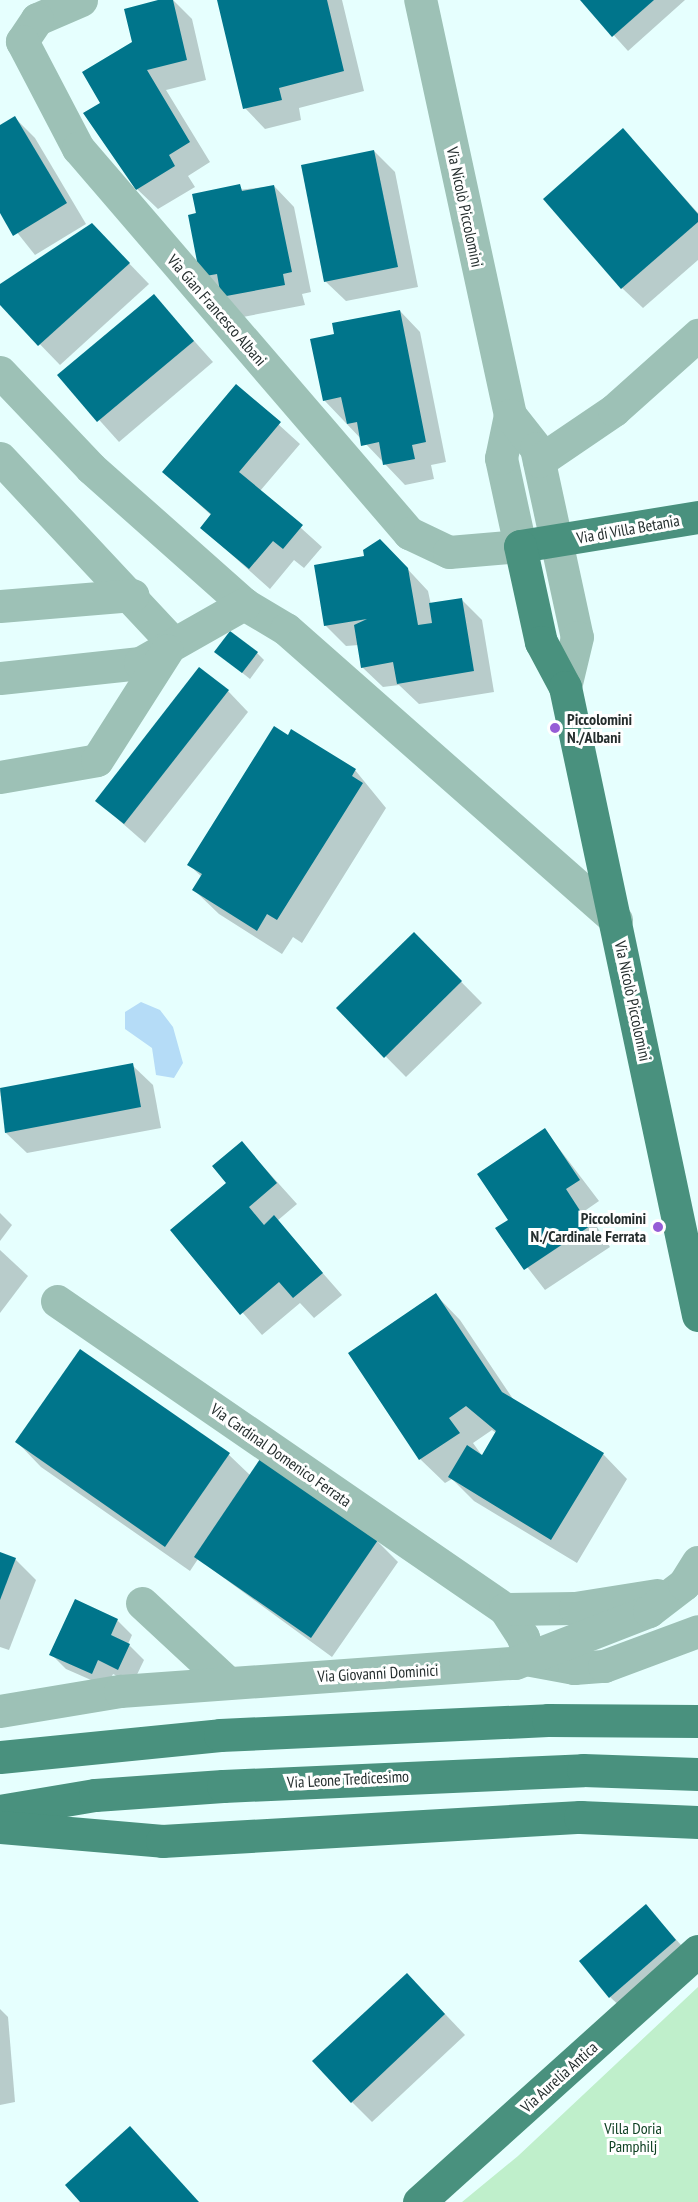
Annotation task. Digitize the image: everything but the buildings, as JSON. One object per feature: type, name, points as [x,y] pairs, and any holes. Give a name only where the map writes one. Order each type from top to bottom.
[{"type":"main road","name":"Via di Villa Betania","points":[[520,546],[698,517]]},
{"type":"main road","name":"Via Nicolò Piccolomini","points":[[520,546],[541,642],[565,687],[698,1315]]},
{"type":"main road","points":[[0,1756],[220,1735],[654,1718],[698,1721]]},
{"type":"main road","name":"Via Leone Tredicesimo","points":[[0,1811],[95,1795],[223,1786],[548,1771],[696,1774]]},
{"type":"main road","points":[[0,1827],[162,1841],[580,1817],[698,1822]]},
{"type":"main road","name":"Via Aurelia Antica","points":[[419,2202],[698,1952]]},
{"type":"street","name":"Via Gian Francesco Albani","points":[[81,0],[37,19],[22,41],[78,148],[409,533],[449,552],[520,546]]},
{"type":"street","name":"Via Nicolò Piccolomini","points":[[420,0],[510,415],[539,461],[557,541],[577,637],[565,687]]},
{"type":"street","points":[[539,461],[614,410],[698,335]]},
{"type":"street","points":[[0,372],[91,468],[244,604],[286,629],[616,920]]},
{"type":"street","name":"Via Nicolò Piccolomini","points":[[510,415],[501,458],[520,546]]},
{"type":"street","points":[[0,458],[133,595],[172,642]]},
{"type":"street","points":[[0,606],[133,595]]},
{"type":"street","points":[[0,678],[140,663],[172,642],[244,604]]},
{"type":"street","points":[[0,777],[97,760],[172,642]]},
{"type":"street","name":"Via Cardinal Domenico Ferrata","points":[[57,1301],[505,1609]]},
{"type":"street","points":[[530,1659],[628,1621],[673,1593],[698,1562]]},
{"type":"street","points":[[505,1609],[575,1608],[673,1593]]},
{"type":"street","points":[[141,1604],[226,1682]]},
{"type":"street","points":[[505,1609],[523,1636],[530,1659]]},
{"type":"street","points":[[530,1659],[574,1668],[604,1666],[698,1631]]},
{"type":"street","name":"Via Giovanni Dominici","points":[[0,1711],[68,1697],[226,1682],[468,1668],[530,1659]]},
{"type":"green space","name":"Villa Doria Pamphilj","points":[[698,1987],[698,2202],[462,2202],[518,2156]]},
{"type":"water","points":[[141,1002],[160,1010],[173,1027],[183,1063],[174,1078],[156,1075],[152,1048],[125,1029],[125,1012]]},
{"type":"place","name":"Piccolomini N./Albani","points":[[555,728]]},
{"type":"place","name":"Piccolomini N./Cardinale Ferrata","points":[[658,1227]]}]
